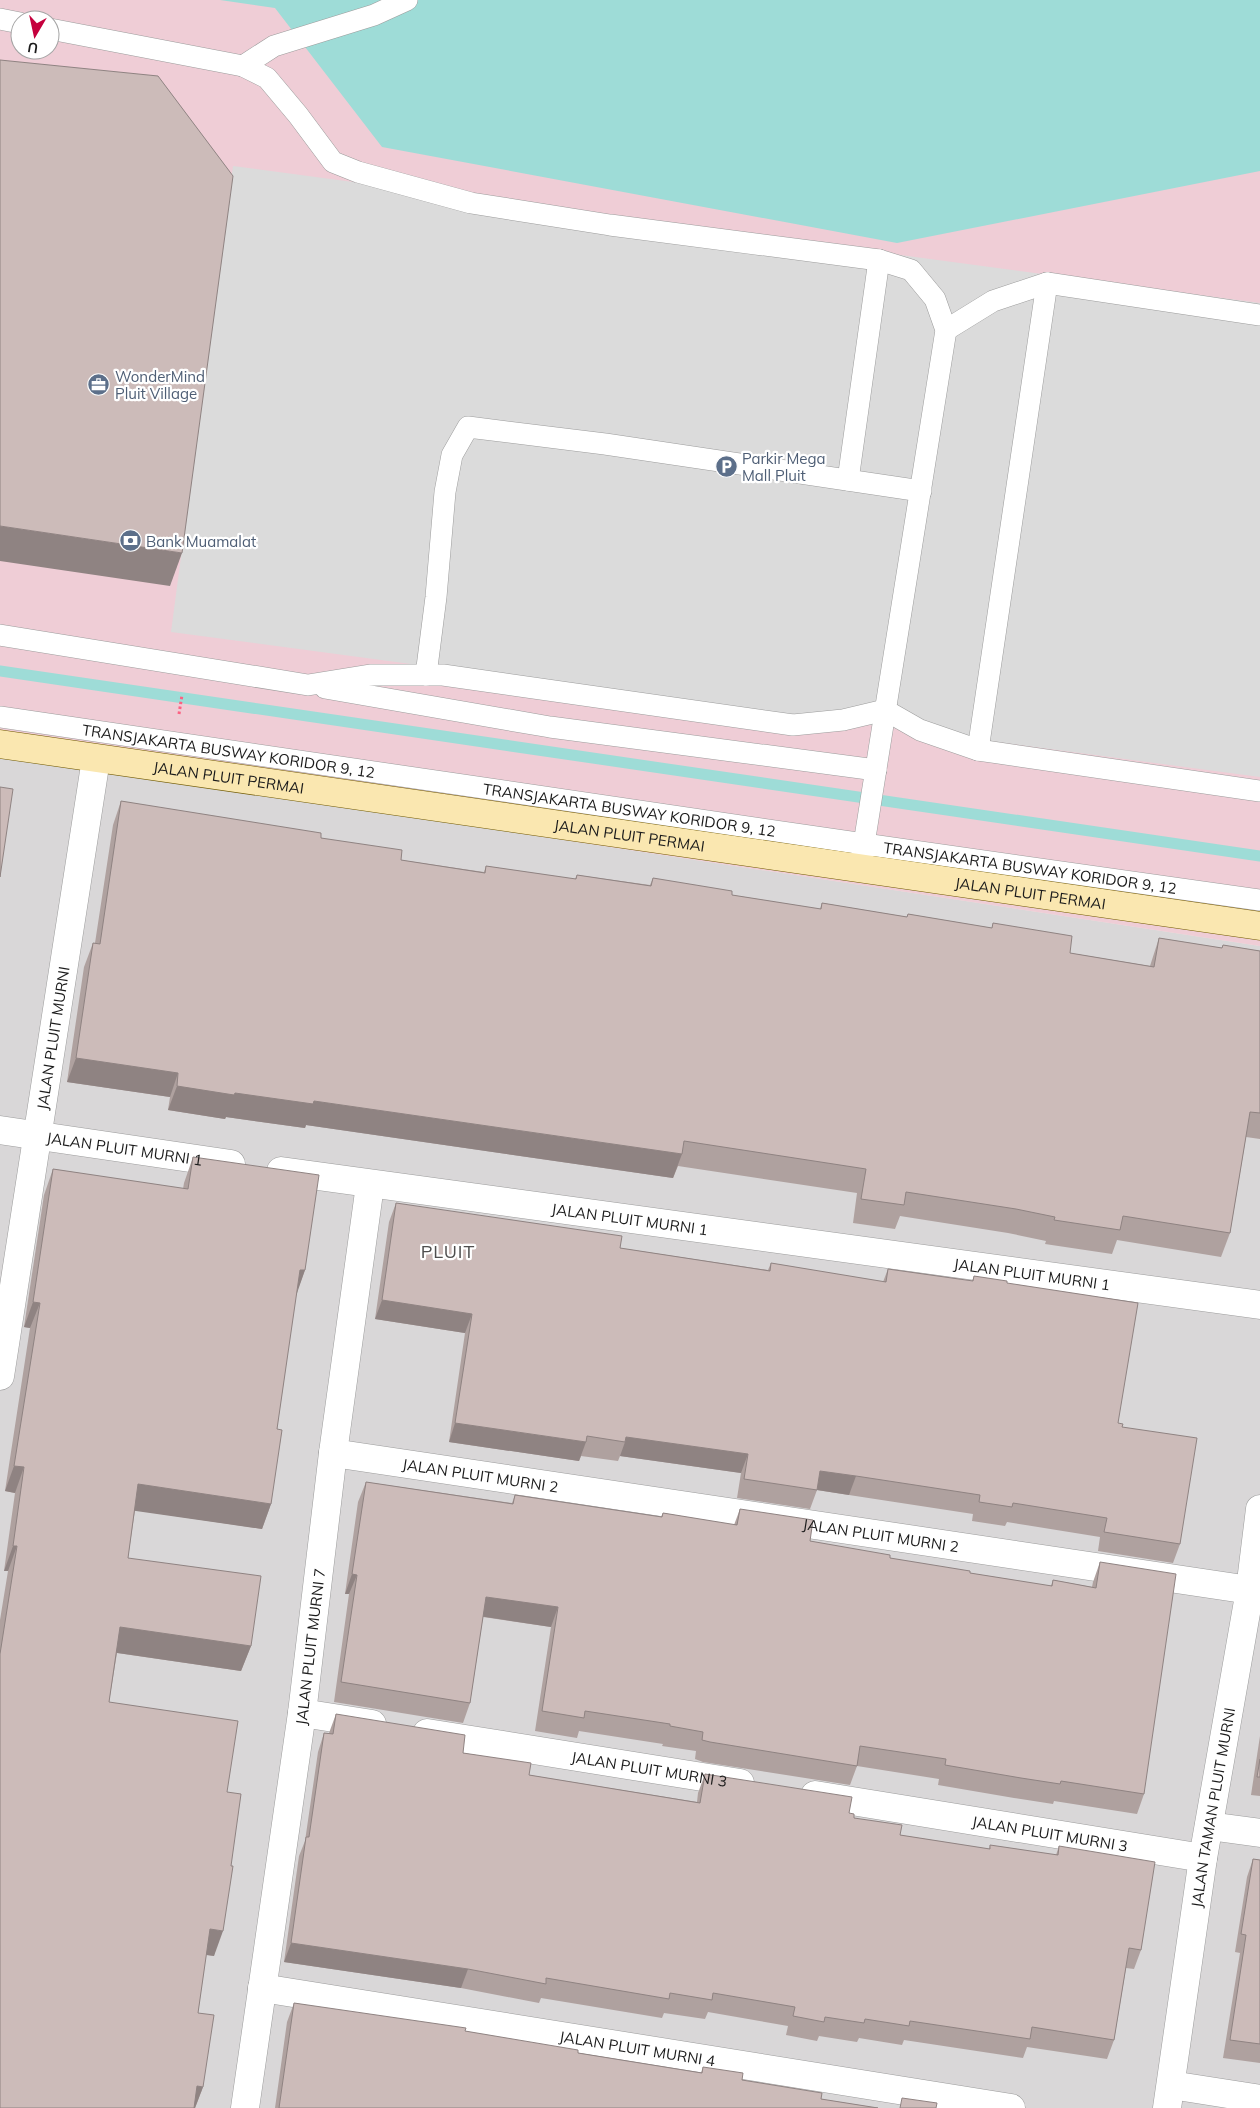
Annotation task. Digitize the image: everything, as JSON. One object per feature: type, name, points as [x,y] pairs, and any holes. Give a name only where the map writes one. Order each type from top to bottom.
[{"type":"street","name":"JALAN PLUIT PERMAI","points":[[0,744],[862,857],[1260,926]]},
{"type":"street","name":"JALAN PLUIT MURNI","points":[[0,1376],[96,758]]},
{"type":"street","name":"JALAN PLUIT MURNI 1","points":[[0,1130],[370,1185],[1260,1305]]},
{"type":"street","name":"JALAN PLUIT MURNI 7","points":[[245,2108],[302,1713],[332,1453],[370,1185]]},
{"type":"street","name":"JALAN PLUIT MURNI 2","points":[[332,1453],[1254,1574]]},
{"type":"street","name":"JALAN TAMAN PLUIT MURNI","points":[[1169,2096],[1203,1858],[1254,1574],[1260,1508]]},
{"type":"street","name":"JALAN PLUIT MURNI 3","points":[[302,1713],[762,1787]]},
{"type":"street","name":"JALAN PLUIT MURNI 3","points":[[792,1792],[1203,1858]]},
{"type":"street","points":[[1209,1826],[1260,1833]]},
{"type":"street","name":"JALAN PLUIT MURNI 4","points":[[262,1988],[1012,2108]]},
{"type":"street","points":[[1169,2096],[1260,2099]]},
{"type":"lane","points":[[243,66],[274,46],[374,15],[408,0]]},
{"type":"lane","points":[[60,30],[243,66],[267,78],[298,114],[333,162],[358,172],[471,204],[610,225],[879,260],[911,270],[935,298],[946,330],[862,857]]},
{"type":"lane","points":[[848,480],[879,260]]},
{"type":"lane","points":[[946,330],[993,301],[1047,283],[1260,315]]},
{"type":"lane","points":[[978,750],[1047,283]]},
{"type":"lane","points":[[426,675],[436,597],[445,492],[452,455],[468,427],[605,444],[921,491]]},
{"type":"lane","points":[[0,635],[875,779]]},
{"type":"lane","points":[[308,685],[370,674],[443,675],[793,725],[843,720],[886,710],[920,730],[978,750],[1260,791]]},
{"type":"lane","name":"TRANSJAKARTA BUSWAY KORIDOR 9, 12","points":[[0,717],[862,857],[1260,900]]},
{"type":"path","points":[[178,717],[182,690]]},
{"type":"shaded area","points":[[0,0],[1260,0],[1260,946],[0,754]]},
{"type":"shaded area","name":"Parkir Mega Mall Pluit","points":[[233,166],[1260,303],[1260,777],[171,632]]},
{"type":"shaded area","points":[[0,754],[1260,946],[1260,2108],[0,2108]]},
{"type":"water","points":[[220,0],[1260,0],[1260,171],[897,243],[382,147],[275,8]]},
{"type":"building","name":"WonderMind Pluit Village","points":[[0,60],[158,76],[233,176],[182,553],[0,526]]},
{"type":"building","points":[[0,787],[13,789],[0,877]]},
{"type":"building","points":[[121,801],[321,833],[321,838],[402,850],[401,860],[485,873],[486,866],[576,879],[577,875],[651,886],[653,878],[732,891],[732,895],[821,909],[822,903],[907,917],[908,914],[992,928],[993,923],[1072,936],[1070,953],[1154,967],[1159,938],[1222,948],[1223,945],[1260,951],[1260,1113],[1250,1112],[1230,1233],[1123,1216],[1120,1230],[1054,1220],[1055,1217],[1016,1209],[906,1192],[904,1205],[861,1199],[866,1169],[684,1141],[682,1154],[314,1101],[313,1104],[235,1093],[234,1095],[177,1086],[178,1073],[76,1058],[93,943],[100,944]]},
{"type":"building","points":[[193,1157],[319,1175],[305,1270],[300,1270],[277,1429],[282,1430],[271,1504],[138,1484],[128,1558],[261,1576],[251,1646],[120,1627],[109,1702],[238,1721],[227,1792],[241,1794],[231,1866],[233,1866],[223,1931],[210,1929],[198,2013],[214,2015],[203,2087],[197,2086],[194,2108],[0,2108],[0,1654],[17,1546],[13,1546],[24,1467],[14,1466],[40,1303],[33,1302],[53,1169],[188,1189]]},
{"type":"building","points":[[396,1203],[622,1236],[620,1248],[770,1271],[771,1263],[886,1282],[888,1269],[973,1281],[974,1276],[1007,1281],[1007,1283],[1138,1303],[1118,1423],[1123,1424],[1122,1427],[1197,1438],[1180,1544],[1104,1532],[1107,1518],[1013,1503],[1012,1507],[979,1502],[980,1495],[856,1476],[820,1471],[817,1490],[744,1479],[748,1454],[626,1437],[625,1442],[587,1436],[586,1442],[455,1423],[472,1314],[382,1300]]},
{"type":"building","points":[[366,1482],[513,1504],[515,1495],[662,1517],[663,1513],[737,1525],[740,1509],[813,1520],[810,1541],[890,1555],[890,1558],[970,1571],[970,1573],[1052,1586],[1053,1580],[1096,1588],[1100,1562],[1176,1574],[1144,1794],[1061,1781],[1060,1784],[1021,1778],[945,1765],[946,1759],[860,1746],[857,1766],[710,1742],[702,1740],[703,1732],[670,1726],[670,1724],[585,1711],[584,1718],[542,1711],[558,1607],[486,1597],[470,1703],[341,1682],[357,1575],[352,1574]]},
{"type":"building","points":[[336,1714],[465,1735],[463,1753],[531,1763],[529,1775],[700,1803],[705,1774],[852,1797],[849,1813],[854,1814],[854,1818],[902,1825],[900,1835],[990,1849],[990,1845],[1058,1855],[1059,1846],[1155,1862],[1141,1950],[1129,1948],[1114,2040],[1032,2027],[1030,2039],[910,2021],[909,2026],[865,2019],[864,2023],[825,2017],[824,2022],[793,2016],[795,2007],[713,1993],[712,2000],[670,1993],[669,1999],[546,1978],[546,1984],[468,1969],[291,1943],[306,1837],[309,1837],[324,1733],[333,1734]]},
{"type":"building","points":[[1260,1759],[1260,1777],[1257,1777]]},
{"type":"building","points":[[1253,1859],[1260,1860],[1260,2044],[1230,2040],[1246,1935],[1241,1934]]},
{"type":"building","points":[[294,2003],[466,2028],[465,2031],[578,2050],[578,2053],[702,2073],[703,2067],[743,2073],[742,2080],[822,2093],[821,2099],[878,2108],[279,2108]]},
{"type":"building","points":[[902,2098],[937,2103],[936,2108],[900,2108]]},
{"type":"waterway","points":[[0,671],[1260,856]]},
{"type":"place","name":"WonderMind Pluit Village","points":[[99,385]]},
{"type":"place","name":"Parkir Mega Mall Pluit","points":[[726,467]]},
{"type":"place","name":"Bank Muamalat","points":[[130,541]]},
{"type":"district","name":"PLUIT","points":[[448,1251]]}]
